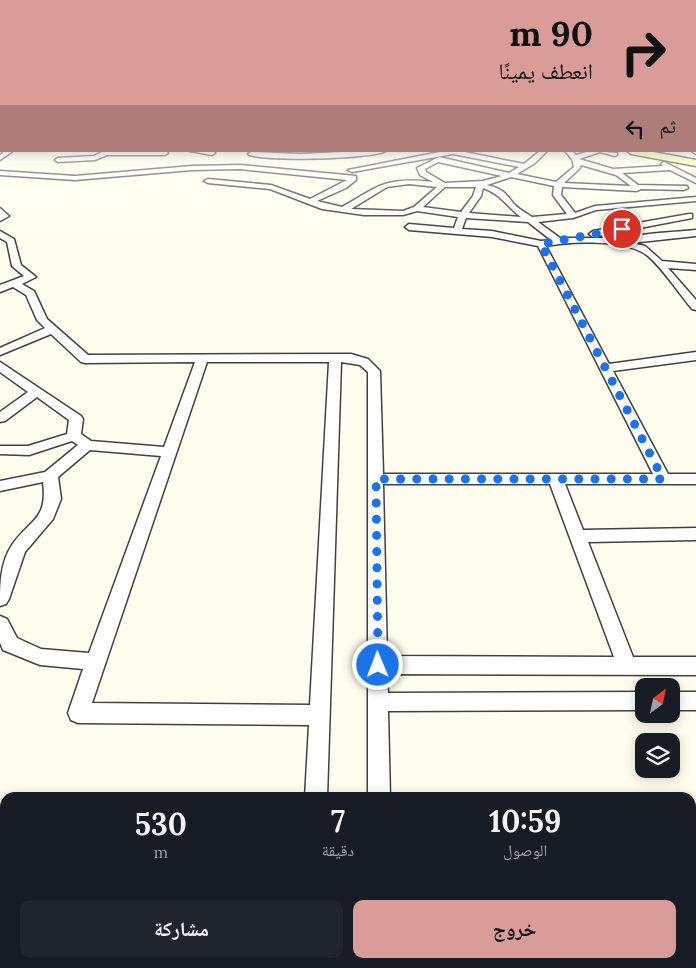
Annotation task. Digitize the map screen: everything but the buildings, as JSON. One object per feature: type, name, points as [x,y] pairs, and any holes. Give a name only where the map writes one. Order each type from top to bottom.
[{"type":"main road","points":[[636,152],[696,163]]},
{"type":"main road","points":[[667,152],[696,157]]},
{"type":"street","points":[[45,174],[63,152]]},
{"type":"street","points":[[58,160],[95,158],[109,152],[167,152],[166,158],[192,168]]},
{"type":"street","points":[[240,167],[252,152],[295,157],[344,156],[374,152]]},
{"type":"street","points":[[0,173],[45,174],[75,178],[192,168],[240,167],[353,174],[452,152],[525,166]]},
{"type":"street","points":[[443,186],[423,173],[421,168],[452,152]]},
{"type":"street","points":[[343,210],[390,184],[399,182],[443,186],[480,185],[513,175],[543,152]]},
{"type":"street","points":[[569,152],[576,160],[578,167],[558,185],[557,195],[573,216]]},
{"type":"street","points":[[576,160],[597,152]]},
{"type":"street","points":[[605,152],[615,154]]},
{"type":"street","points":[[482,157],[496,153]]},
{"type":"street","points":[[344,156],[353,174]]},
{"type":"street","points":[[437,160],[558,185],[637,189],[636,186]]},
{"type":"street","points":[[576,160],[633,181],[636,186]]},
{"type":"street","points":[[660,162],[696,181]]},
{"type":"street","points":[[225,167],[211,181],[271,187],[325,207],[385,214],[403,213],[417,209],[463,215],[530,220],[573,216],[595,208],[695,199]]},
{"type":"street","points":[[609,171],[672,168]]},
{"type":"street","points":[[310,201],[342,186],[353,174]]},
{"type":"street","points":[[651,177],[685,175]]},
{"type":"street","points":[[673,180],[695,199]]},
{"type":"street","points":[[457,231],[463,215],[477,196],[480,185]]},
{"type":"street","points":[[480,185],[497,190],[505,196],[510,205],[558,241],[590,240],[620,243],[642,248],[652,255],[696,307]]},
{"type":"street","points":[[417,209],[443,186]]},
{"type":"street","points":[[636,186],[684,188]]},
{"type":"street","points":[[0,210],[6,216],[0,219]]},
{"type":"street","points":[[409,227],[492,234],[541,244],[690,216]]},
{"type":"street","points":[[620,243],[653,236],[696,233]]},
{"type":"street","points":[[0,234],[11,241],[17,266],[31,277],[0,289]]},
{"type":"street","points":[[541,244],[663,479]]},
{"type":"street","points":[[0,248],[11,245]]},
{"type":"street","points":[[659,264],[696,267]]},
{"type":"street","points":[[14,284],[30,293],[42,320],[85,359],[351,358],[364,362],[374,371],[379,792]]},
{"type":"street","points":[[0,352],[52,329]]},
{"type":"street","points":[[605,368],[696,356]]},
{"type":"street","points":[[202,358],[78,713],[319,715]]},
{"type":"street","points":[[316,792],[334,358]]},
{"type":"street","points":[[0,366],[76,419],[74,436]]},
{"type":"street","points":[[0,418],[36,392]]},
{"type":"street","points":[[74,436],[87,445],[169,452]]},
{"type":"street","points":[[0,450],[29,451],[74,436]]},
{"type":"street","points":[[0,486],[50,476],[87,445]]},
{"type":"street","points":[[0,599],[18,549],[45,519],[53,499],[50,476]]},
{"type":"street","points":[[376,479],[696,479]]},
{"type":"street","points":[[556,479],[627,666]]},
{"type":"street","points":[[578,536],[696,534]]},
{"type":"street","points":[[0,624],[5,645],[40,657],[96,662]]},
{"type":"street","points":[[378,665],[696,666]]},
{"type":"street","points":[[378,702],[635,701]]},
{"type":"street","points":[[680,701],[696,701]]},
{"type":"route","points":[[378,665],[376,479],[663,479],[541,244],[622,229]]}]
